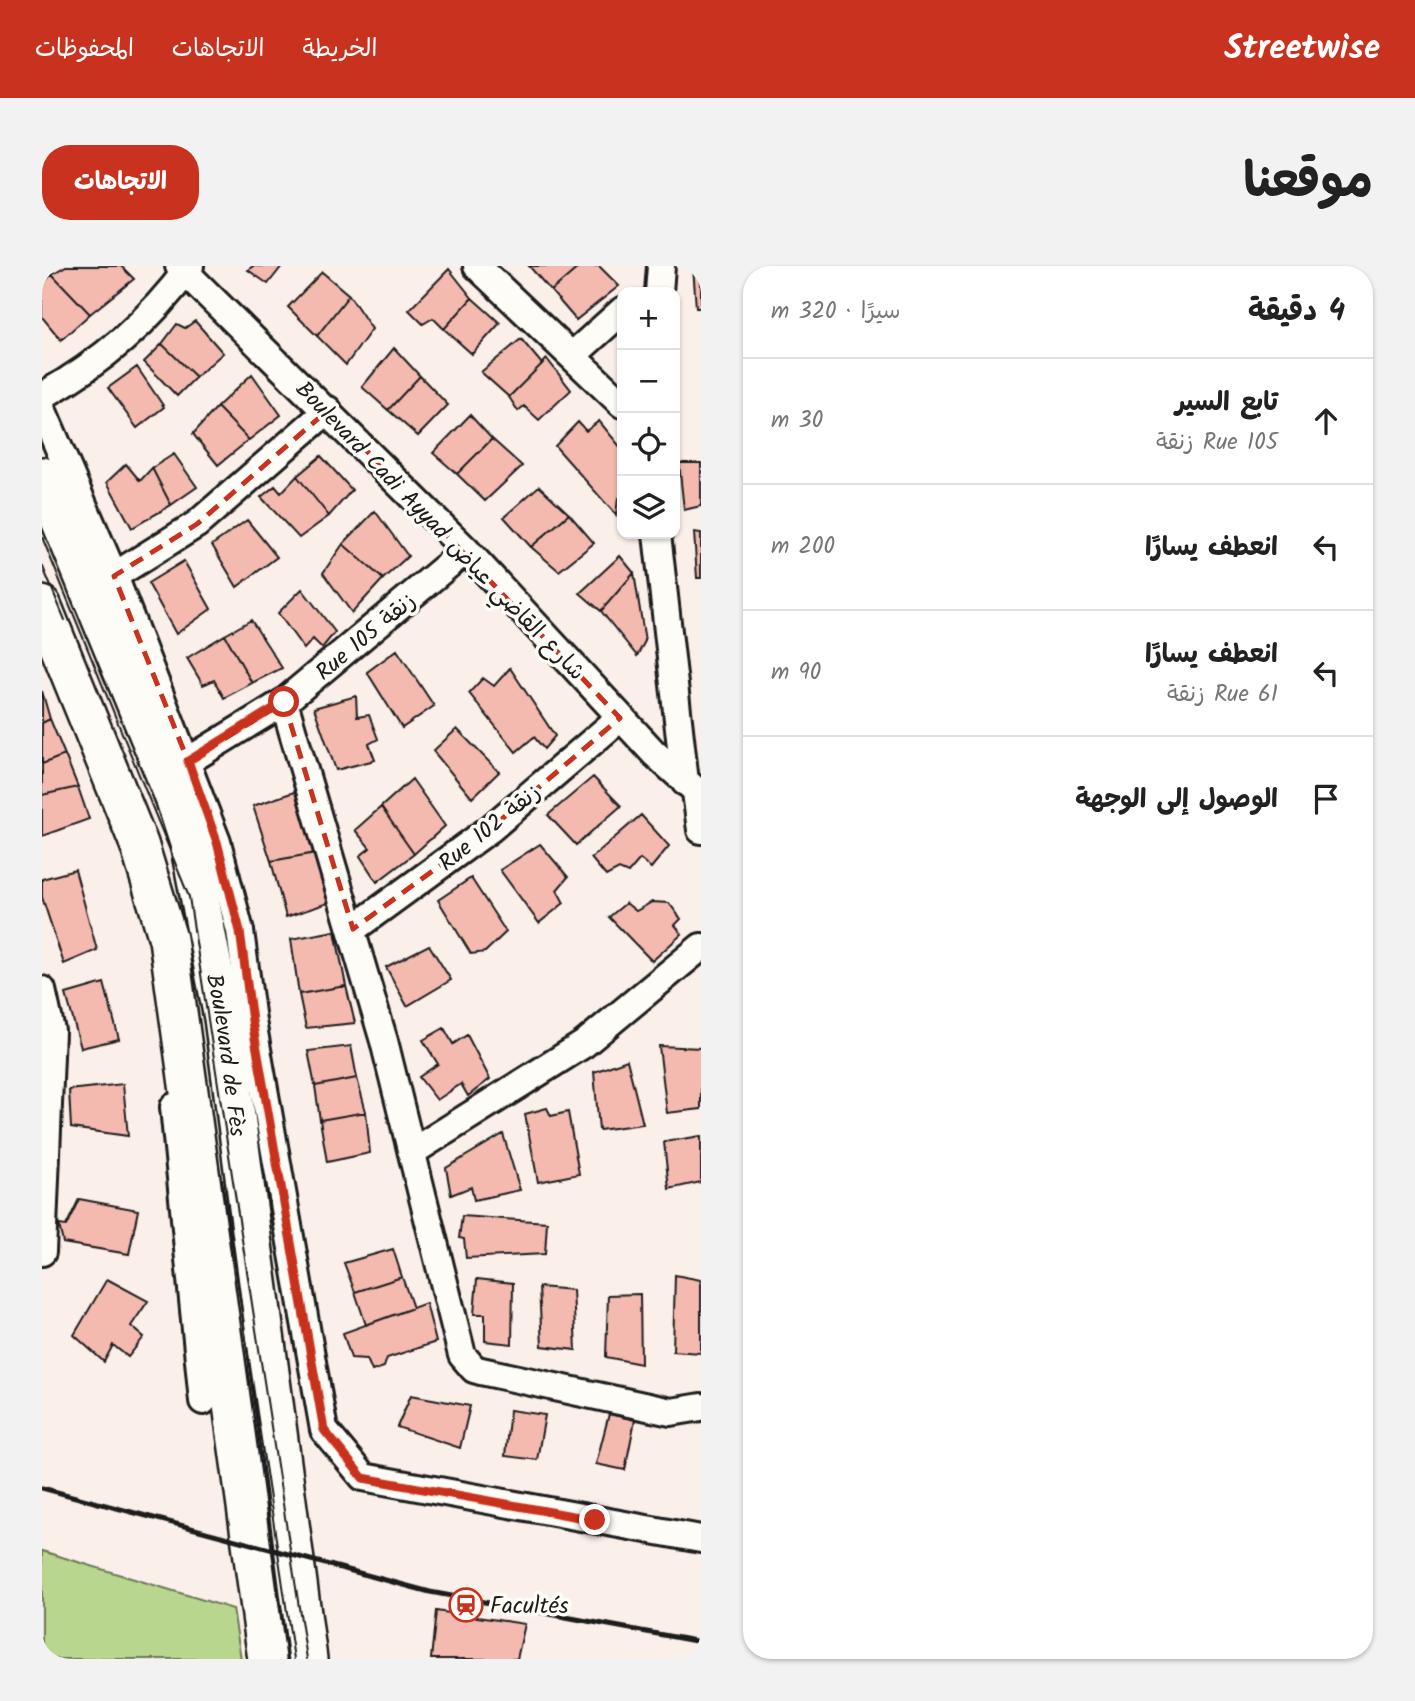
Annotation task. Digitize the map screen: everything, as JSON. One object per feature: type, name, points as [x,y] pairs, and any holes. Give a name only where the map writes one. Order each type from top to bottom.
[{"type":"street","points":[[477,266],[617,399]]},
{"type":"street","points":[[42,396],[111,352],[137,330],[185,268]]},
{"type":"street","name":"Boulevard Cadi Ayyad شارع القاضي عياض","points":[[185,268],[466,550],[620,718],[694,790]]},
{"type":"street","points":[[573,355],[617,315]]},
{"type":"street","points":[[42,409],[114,576],[188,761],[217,842],[240,931],[252,1021],[324,1430],[363,1478],[701,1539]]},
{"type":"street","points":[[114,576],[197,524],[328,410]]},
{"type":"street","name":"Boulevard de Fès","points":[[42,476],[169,785],[189,842],[223,1018],[308,1659]]},
{"type":"street","points":[[658,539],[701,830]]},
{"type":"street","name":"Rue 105 زنقة","points":[[188,761],[284,702],[466,550]]},
{"type":"street","name":"Boulevard de Fès","points":[[42,605],[139,844],[168,939],[267,1659]]},
{"type":"street","points":[[284,702],[353,929],[412,1152],[458,1346],[474,1369],[671,1412],[701,1407]]},
{"type":"street","name":"Rue 102 زنقة","points":[[353,929],[490,829],[620,718]]},
{"type":"street","points":[[168,939],[171,1079],[203,1401]]},
{"type":"street","points":[[412,1152],[584,1044],[701,947]]},
{"type":"street","points":[[42,990],[46,1032],[42,1252]]},
{"type":"highlighted area","points":[[328,410],[620,718],[490,829],[353,929],[284,702],[188,761],[114,576],[197,524]]},
{"type":"green space","points":[[42,1551],[233,1609],[241,1659],[42,1659]]},
{"type":"building","points":[[66,266],[121,266],[134,279],[90,314],[52,274]]},
{"type":"building","points":[[253,266],[282,266],[268,284],[248,270]]},
{"type":"building","points":[[529,266],[580,266],[551,291]]},
{"type":"building","points":[[580,266],[599,266],[619,286],[576,320],[551,291]]},
{"type":"building","points":[[693,266],[701,266],[701,308],[696,308]]},
{"type":"building","points":[[449,269],[472,298],[444,329],[433,318],[423,324],[409,310]]},
{"type":"building","points":[[322,272],[349,295],[317,336],[288,307]]},
{"type":"building","points":[[52,274],[90,314],[61,340],[42,317],[42,284]]},
{"type":"building","points":[[349,295],[372,329],[346,365],[317,336]]},
{"type":"building","points":[[472,298],[500,323],[472,354],[444,329]]},
{"type":"building","points":[[195,321],[223,353],[196,377],[162,344],[177,324],[185,328]]},
{"type":"building","points":[[521,339],[542,364],[509,397],[481,372]]},
{"type":"building","points":[[162,344],[196,377],[177,396],[144,362]]},
{"type":"building","points":[[394,348],[420,376],[388,410],[362,387]]},
{"type":"building","points":[[547,359],[571,390],[539,420],[524,406],[518,411],[509,397]]},
{"type":"building","points":[[137,367],[164,407],[137,428],[108,388]]},
{"type":"building","points":[[252,374],[281,415],[249,440],[217,407]]},
{"type":"building","points":[[420,376],[448,405],[418,436],[388,410]]},
{"type":"building","points":[[217,407],[249,440],[218,465],[193,434]]},
{"type":"building","points":[[470,415],[492,439],[457,474],[433,453]]},
{"type":"building","points":[[599,421],[617,443],[616,515],[555,446],[578,422],[586,431]]},
{"type":"building","points":[[492,439],[522,466],[485,501],[457,474]]},
{"type":"building","points":[[174,454],[197,487],[171,505],[152,468]]},
{"type":"building","points":[[321,456],[352,490],[329,516],[297,476]]},
{"type":"building","points":[[680,463],[701,463],[701,506],[684,510]]},
{"type":"building","points":[[126,464],[140,481],[152,468],[171,505],[132,528],[107,482]]},
{"type":"building","points":[[297,476],[329,516],[299,538],[261,497],[275,486],[281,493]]},
{"type":"building","points":[[539,486],[569,514],[531,547],[504,517]]},
{"type":"building","points":[[375,511],[408,556],[383,579],[343,544]]},
{"type":"building","points":[[569,514],[594,543],[559,571],[531,547]]},
{"type":"building","points":[[247,520],[277,557],[237,587],[212,545]]},
{"type":"building","points":[[694,532],[701,533],[701,578],[697,578]]},
{"type":"building","points":[[343,544],[383,579],[352,613],[323,573]]},
{"type":"building","points":[[620,556],[634,573],[601,611],[580,593]]},
{"type":"building","points":[[184,561],[211,609],[176,634],[148,583]]},
{"type":"building","points":[[634,573],[645,641],[637,656],[601,611]]},
{"type":"building","points":[[302,589],[335,632],[322,648],[313,639],[304,649],[278,613]]},
{"type":"building","points":[[251,620],[282,668],[252,683],[225,635]]},
{"type":"building","points":[[225,635],[252,683],[224,698],[214,680],[203,685],[187,658]]},
{"type":"building","points":[[397,650],[434,706],[402,728],[367,672]]},
{"type":"building","points":[[510,668],[555,736],[544,749],[534,737],[516,752],[469,693],[483,678],[494,686]]},
{"type":"building","points":[[42,691],[50,719],[42,723]]},
{"type":"building","points":[[356,696],[357,717],[369,715],[378,739],[369,744],[375,760],[336,770],[314,708]]},
{"type":"building","points":[[50,719],[65,755],[42,764],[42,723]]},
{"type":"building","points":[[457,729],[499,772],[472,798],[433,751]]},
{"type":"building","points":[[65,755],[78,787],[42,795],[42,764]]},
{"type":"building","points":[[593,777],[621,806],[576,845],[548,815]]},
{"type":"building","points":[[412,779],[445,826],[414,854],[381,807]]},
{"type":"building","points":[[78,787],[89,819],[42,836],[42,795]]},
{"type":"building","points":[[297,791],[316,853],[271,861],[253,806]]},
{"type":"building","points":[[381,807],[414,854],[377,882],[360,856],[370,848],[355,830]]},
{"type":"building","points":[[641,815],[669,846],[651,868],[640,859],[628,873],[619,869],[606,876],[591,858]]},
{"type":"building","points":[[540,844],[568,877],[557,890],[564,903],[539,923],[500,870]]},
{"type":"building","points":[[316,853],[328,903],[286,917],[271,861]]},
{"type":"building","points":[[75,870],[97,950],[64,964],[42,897],[42,879]]},
{"type":"building","points":[[471,878],[506,932],[485,952],[471,954],[438,900]]},
{"type":"building","points":[[652,902],[669,903],[681,919],[675,925],[682,934],[652,961],[609,917],[626,903],[636,911]]},
{"type":"building","points":[[335,931],[346,986],[299,994],[291,939]]},
{"type":"building","points":[[429,945],[451,980],[407,1006],[386,967]]},
{"type":"building","points":[[104,983],[119,1039],[81,1048],[66,994]]},
{"type":"building","points":[[346,986],[355,1023],[306,1028],[299,994]]},
{"type":"building","points":[[444,1028],[453,1044],[467,1035],[490,1079],[468,1096],[461,1084],[437,1100],[419,1077],[438,1064],[423,1040]]},
{"type":"building","points":[[351,1046],[357,1078],[315,1086],[308,1051]]},
{"type":"building","points":[[659,1046],[701,1048],[701,1109],[667,1113]]},
{"type":"building","points":[[627,1060],[643,1124],[599,1130],[594,1072]]},
{"type":"building","points":[[357,1078],[366,1112],[320,1120],[315,1086]]},
{"type":"building","points":[[123,1084],[128,1136],[71,1128],[69,1090]]},
{"type":"building","points":[[547,1108],[551,1116],[568,1112],[579,1174],[538,1182],[525,1114]]},
{"type":"building","points":[[366,1112],[370,1153],[327,1162],[320,1120]]},
{"type":"building","points":[[503,1134],[520,1190],[474,1200],[471,1187],[451,1195],[446,1168]]},
{"type":"building","points":[[701,1136],[701,1182],[669,1189],[664,1142]]},
{"type":"building","points":[[79,1199],[138,1210],[129,1254],[63,1243],[59,1225],[66,1226]]},
{"type":"building","points":[[462,1216],[547,1222],[545,1254],[466,1258],[464,1239],[459,1238]]},
{"type":"building","points":[[393,1249],[402,1277],[355,1292],[344,1263]]},
{"type":"building","points":[[675,1275],[701,1280],[701,1353],[673,1351]]},
{"type":"building","points":[[402,1277],[413,1308],[366,1325],[355,1292]]},
{"type":"building","points":[[107,1279],[148,1301],[131,1326],[144,1337],[128,1357],[113,1345],[104,1362],[74,1335]]},
{"type":"building","points":[[477,1279],[513,1283],[512,1344],[485,1341],[485,1314],[474,1314]]},
{"type":"building","points":[[539,1287],[573,1290],[576,1350],[542,1346]]},
{"type":"building","points":[[640,1294],[641,1364],[606,1357],[608,1295]]},
{"type":"building","points":[[426,1303],[436,1342],[387,1358],[384,1367],[372,1371],[367,1359],[351,1358],[343,1333]]},
{"type":"building","points":[[411,1395],[470,1406],[460,1448],[397,1427]]},
{"type":"building","points":[[510,1410],[545,1415],[537,1460],[505,1456]]},
{"type":"building","points":[[609,1414],[635,1420],[625,1470],[596,1464]]},
{"type":"building","points":[[436,1611],[525,1624],[517,1659],[431,1659]]},
{"type":"tram line","points":[[42,537],[189,897],[307,1659]]},
{"type":"tram line","points":[[42,565],[65,620]]},
{"type":"tram line","points":[[222,1179],[294,1659]]},
{"type":"railway","points":[[42,1488],[430,1592],[701,1642]]},
{"type":"place","name":"Facultés","points":[[466,1605]]},
{"type":"route","points":[[284,702],[188,761],[217,842],[240,931],[252,1021],[324,1430],[363,1478],[595,1520]]}]
